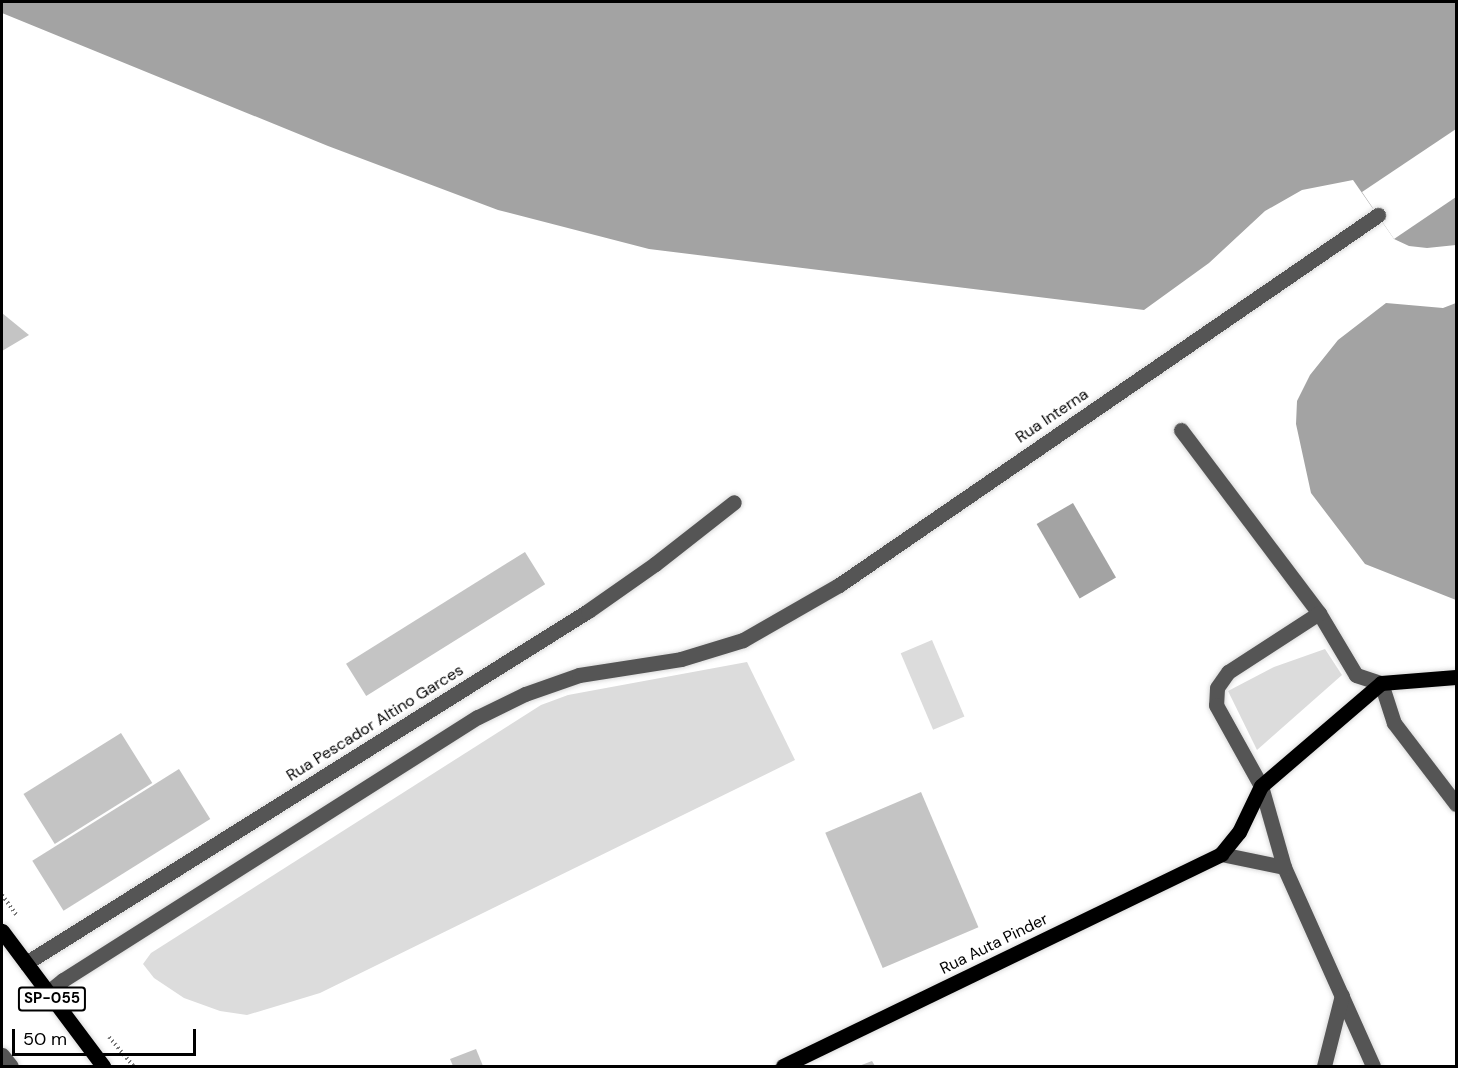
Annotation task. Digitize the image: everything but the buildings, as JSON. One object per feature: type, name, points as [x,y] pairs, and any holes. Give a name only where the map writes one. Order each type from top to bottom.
[{"type":"main road","points":[[1221,855],[1239,832],[1261,786],[1381,683],[1456,677]]},
{"type":"main road","name":"Rua Auta Pinder","points":[[783,1066],[1221,855]]},
{"type":"main road","name":"SP-055","points":[[2,931],[103,1066]]},
{"type":"street","name":"Rua Interna","points":[[48,992],[63,980],[478,717],[525,694],[579,675],[681,659],[743,640],[839,585],[1378,215]]},
{"type":"street","points":[[1181,430],[1319,613],[1356,675],[1381,683],[1394,723],[1456,804]]},
{"type":"street","name":"Rua Pescador Altino Garces","points":[[26,963],[588,611],[655,564],[734,502]]},
{"type":"street","points":[[1319,613],[1228,672],[1217,688],[1216,705],[1261,786],[1284,867],[1373,1066]]},
{"type":"street","points":[[1221,855],[1284,867]]},
{"type":"street","points":[[1324,1066],[1342,995]]},
{"type":"street","points":[[2,1054],[11,1066]]},
{"type":"shaded area","points":[[2,2],[1456,2],[1456,245],[1427,248],[1409,246],[1394,239],[1353,180],[1302,190],[1265,211],[1209,263],[1144,310],[649,249],[498,210],[328,146],[2,13]]},
{"type":"shaded area","points":[[1386,303],[1443,308],[1456,303],[1456,600],[1365,564],[1311,493],[1296,424],[1297,401],[1310,375],[1338,340]]},
{"type":"shaded area","points":[[1073,503],[1116,577],[1080,598],[1037,524]]},
{"type":"shaded area","points":[[932,640],[964,716],[933,730],[901,653]]},
{"type":"shaded area","points":[[1325,649],[1342,675],[1257,750],[1228,691],[1274,667]]},
{"type":"shaded area","points":[[747,662],[795,760],[320,993],[247,1015],[220,1011],[184,998],[154,978],[143,964],[151,953],[541,705],[568,695]]},
{"type":"pier","points":[[1456,129],[1456,197],[1394,239],[1362,192]]}]
